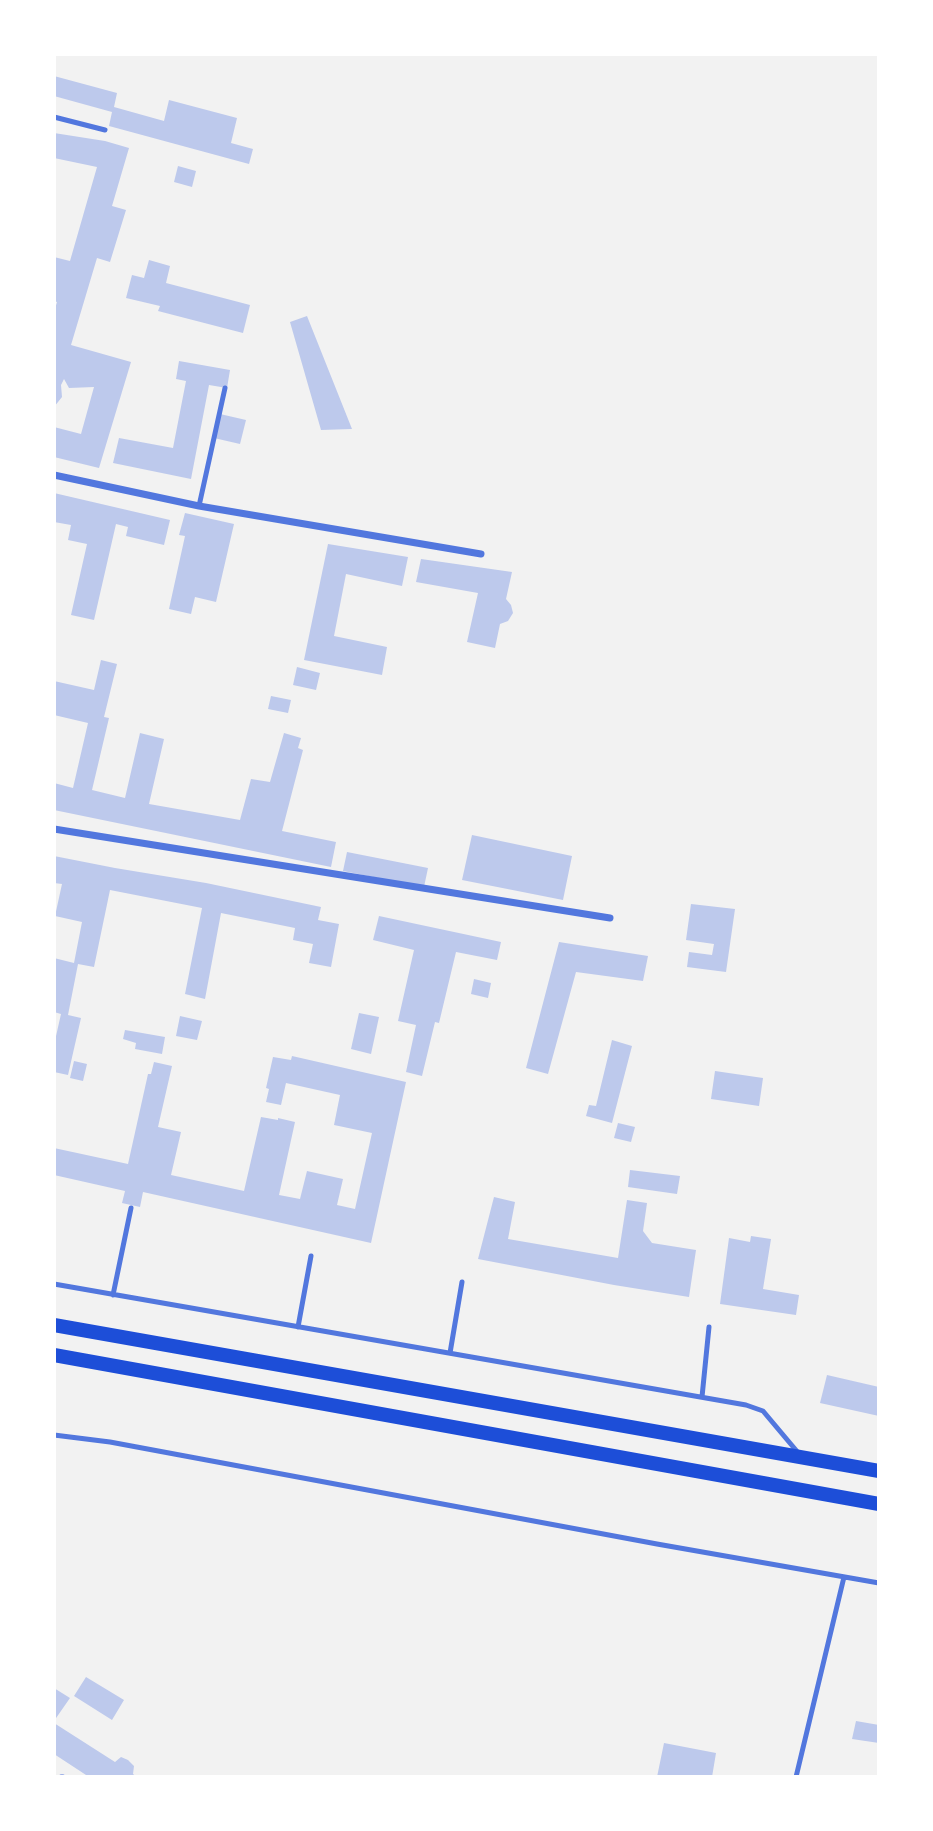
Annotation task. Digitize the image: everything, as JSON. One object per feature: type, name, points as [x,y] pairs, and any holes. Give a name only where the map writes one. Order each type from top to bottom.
[{"type":"main road","points":[[54,1325],[879,1471]]},
{"type":"main road","points":[[54,1355],[879,1504]]},
{"type":"street","points":[[54,475],[199,506],[481,554]]},
{"type":"street","points":[[54,829],[610,918]]},
{"type":"lane","points":[[54,117],[105,130]]},
{"type":"lane","points":[[199,506],[225,388]]},
{"type":"lane","points":[[113,1295],[131,1208]]},
{"type":"lane","points":[[299,1327],[312,1256]]},
{"type":"lane","points":[[450,1353],[462,1282]]},
{"type":"lane","points":[[54,1284],[746,1405],[763,1411],[802,1457]]},
{"type":"lane","points":[[702,1398],[709,1327]]},
{"type":"lane","points":[[54,1435],[110,1442],[643,1542],[879,1583]]},
{"type":"lane","points":[[796,1777],[844,1577]]},
{"type":"building","points":[[54,76],[117,93],[114,107],[164,121],[169,100],[237,118],[231,143],[253,149],[249,164],[109,126],[112,112],[54,96]]},
{"type":"building","points":[[54,133],[105,141],[129,148],[112,206],[126,210],[110,262],[97,258],[71,345],[131,362],[99,468],[54,457],[54,427],[81,434],[94,387],[69,388],[64,379],[61,385],[62,397],[54,407],[54,312],[57,302],[54,301],[54,257],[70,261],[97,167],[54,158]]},
{"type":"building","points":[[178,166],[196,171],[192,187],[174,182]]},
{"type":"building","points":[[149,260],[170,266],[166,283],[250,305],[243,333],[158,311],[160,306],[126,298],[132,275],[144,278]]},
{"type":"building","points":[[307,316],[352,429],[321,430],[290,322]]},
{"type":"building","points":[[179,361],[230,370],[227,388],[209,385],[191,479],[113,463],[119,438],[173,448],[186,381],[176,379]]},
{"type":"building","points":[[220,414],[246,420],[240,444],[214,438]]},
{"type":"building","points":[[54,493],[170,520],[164,545],[126,536],[128,527],[116,524],[94,620],[71,615],[87,544],[68,540],[71,525],[54,522]]},
{"type":"building","points":[[185,513],[234,524],[216,602],[195,597],[191,614],[169,609],[185,536],[179,535]]},
{"type":"building","points":[[328,544],[408,557],[402,586],[346,574],[334,636],[387,647],[382,675],[304,660]]},
{"type":"building","points":[[421,559],[512,572],[506,599],[513,613],[508,621],[500,624],[495,648],[467,642],[478,593],[416,582]]},
{"type":"building","points":[[101,660],[117,664],[104,717],[109,718],[92,790],[125,798],[140,733],[164,739],[149,804],[240,820],[251,779],[270,782],[284,733],[301,738],[298,748],[303,750],[282,831],[336,842],[331,867],[54,810],[54,783],[73,788],[88,723],[54,715],[54,681],[94,690]]},
{"type":"building","points":[[297,667],[320,673],[316,690],[293,685]]},
{"type":"building","points":[[271,696],[291,700],[288,713],[268,709]]},
{"type":"building","points":[[472,835],[572,856],[563,900],[462,880]]},
{"type":"building","points":[[347,852],[428,868],[424,887],[343,871]]},
{"type":"building","points":[[54,856],[321,907],[318,920],[339,924],[331,967],[309,963],[313,944],[293,940],[295,928],[221,913],[205,999],[185,994],[202,908],[110,890],[94,967],[78,964],[68,1015],[81,1018],[68,1075],[54,1072],[54,1045],[61,1014],[54,1012],[54,958],[74,963],[82,922],[55,916],[62,884],[54,883]]},
{"type":"building","points":[[691,904],[735,909],[726,972],[687,967],[689,952],[712,955],[714,944],[686,940]]},
{"type":"building","points":[[379,916],[501,942],[497,960],[456,952],[439,1023],[435,1022],[422,1076],[406,1072],[416,1025],[398,1021],[414,950],[373,940]]},
{"type":"building","points":[[559,942],[648,956],[643,981],[576,972],[548,1074],[526,1068]]},
{"type":"building","points":[[474,979],[491,983],[488,998],[471,994]]},
{"type":"building","points":[[359,1013],[379,1017],[371,1054],[351,1049]]},
{"type":"building","points":[[180,1016],[202,1021],[197,1040],[176,1036]]},
{"type":"building","points":[[125,1030],[165,1037],[162,1054],[135,1049],[136,1043],[123,1039]]},
{"type":"building","points":[[612,1040],[632,1046],[612,1123],[586,1116],[589,1105],[596,1106]]},
{"type":"building","points":[[292,1056],[406,1082],[371,1243],[143,1192],[140,1207],[122,1203],[125,1191],[54,1175],[54,1148],[128,1164],[148,1074],[151,1074],[154,1062],[172,1066],[158,1127],[181,1132],[171,1175],[244,1191],[261,1117],[278,1118],[295,1122],[279,1195],[300,1199],[307,1171],[343,1179],[337,1205],[355,1209],[372,1133],[334,1125],[340,1095],[286,1083],[281,1105],[266,1102],[269,1089],[266,1088],[273,1057],[291,1060]]},
{"type":"building","points":[[74,1061],[87,1064],[83,1081],[70,1078]]},
{"type":"building","points":[[715,1071],[763,1078],[759,1106],[711,1099]]},
{"type":"building","points":[[618,1123],[635,1127],[631,1142],[614,1138]]},
{"type":"building","points":[[630,1170],[680,1176],[677,1194],[628,1187]]},
{"type":"building","points":[[494,1197],[515,1202],[508,1239],[618,1258],[627,1200],[647,1203],[643,1231],[652,1243],[696,1250],[689,1297],[478,1259]]},
{"type":"building","points":[[751,1236],[771,1239],[763,1289],[799,1295],[796,1315],[720,1304],[729,1238],[750,1242]]},
{"type":"building","points":[[827,1375],[879,1387],[879,1416],[820,1403]]},
{"type":"building","points":[[86,1677],[124,1700],[112,1720],[74,1696]]},
{"type":"building","points":[[54,1688],[70,1698],[54,1721]]},
{"type":"building","points":[[856,1721],[879,1725],[879,1743],[852,1739]]},
{"type":"building","points":[[54,1723],[115,1762],[121,1757],[128,1760],[134,1766],[133,1774],[137,1777],[89,1777],[54,1754]]},
{"type":"building","points":[[664,1743],[716,1753],[712,1777],[657,1777]]}]
